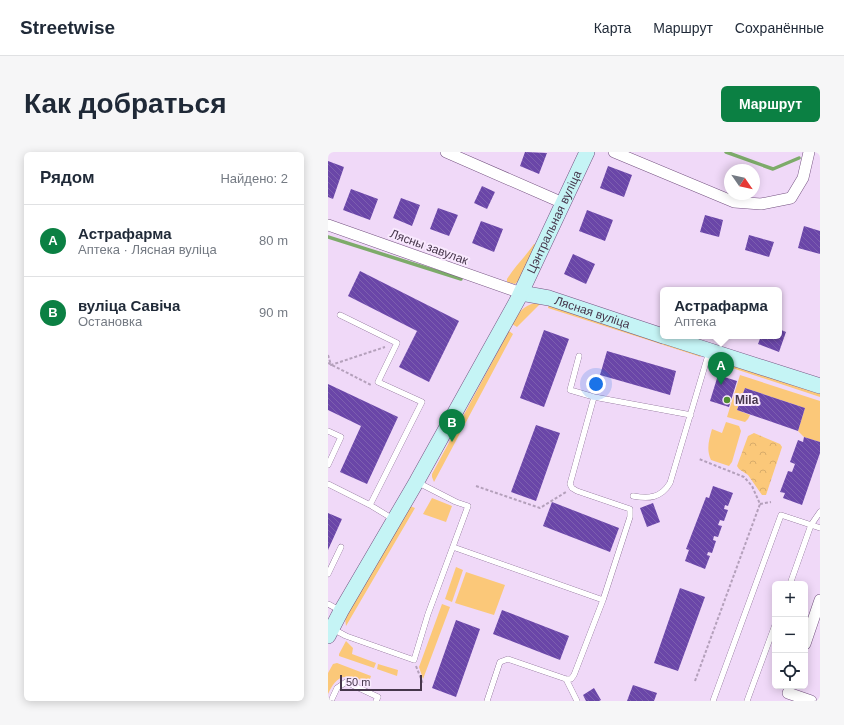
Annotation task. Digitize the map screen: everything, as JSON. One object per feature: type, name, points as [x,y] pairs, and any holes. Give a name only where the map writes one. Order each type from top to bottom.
[{"type":"street","points":[[446,152],[563,203]]},
{"type":"street","name":"Цэнтральная вуліца","points":[[330,632],[335,607],[394,520],[417,482],[521,292],[587,152]]},
{"type":"street","points":[[614,152],[734,202],[761,204],[791,198],[803,178],[809,152]]},
{"type":"street","name":"Лясны завулак","points":[[328,224],[521,292]]},
{"type":"street","name":"Лясная вуліца","points":[[521,292],[549,298],[660,335]]},
{"type":"street","name":"Лясная вуліца","points":[[672,339],[820,386]]},
{"type":"street","points":[[808,635],[820,600]]},
{"type":"street","points":[[788,693],[811,701]]},
{"type":"lane","points":[[340,315],[398,343],[378,382],[422,402],[370,505]]},
{"type":"lane","points":[[633,496],[650,498],[662,492],[670,483],[709,351]]},
{"type":"lane","points":[[579,356],[570,390],[594,397],[690,415]]},
{"type":"lane","points":[[487,701],[500,662],[508,659],[566,679],[571,679],[574,675],[603,600],[630,517],[630,509],[577,491],[572,488],[570,484],[594,397]]},
{"type":"lane","points":[[328,431],[341,437],[328,465]]},
{"type":"lane","points":[[330,632],[346,636],[414,660],[428,614],[468,506],[456,502],[417,482]]},
{"type":"lane","points":[[328,484],[370,505],[394,520]]},
{"type":"lane","points":[[791,581],[812,525],[820,512]]},
{"type":"lane","points":[[713,701],[781,515],[820,528]]},
{"type":"lane","points":[[328,574],[342,547]]},
{"type":"lane","points":[[453,547],[603,600]]},
{"type":"lane","points":[[747,701],[772,633]]},
{"type":"lane","points":[[566,679],[577,701]]},
{"type":"lane","points":[[331,701],[338,688],[346,682],[378,697],[376,701]]},
{"type":"path","points":[[328,355],[331,364],[398,343]]},
{"type":"path","points":[[695,681],[760,504],[752,486],[744,477],[699,459]]},
{"type":"path","points":[[476,486],[540,508],[572,488]]},
{"type":"path","points":[[760,504],[771,502]]},
{"type":"green space","points":[[534,244],[538,245],[520,279],[515,284],[507,282],[510,274]]},
{"type":"green space","points":[[535,303],[540,304],[517,327],[512,324],[521,310]]},
{"type":"green space","points":[[549,304],[699,354],[701,357],[548,308]]},
{"type":"green space","points":[[509,331],[513,334],[434,482],[432,474]]},
{"type":"green space","points":[[716,359],[820,392],[820,397],[714,362]]},
{"type":"green space","points":[[740,375],[820,401],[820,442],[804,437],[798,431],[805,408],[745,388],[737,410],[750,415],[748,419],[745,422],[727,417]]},
{"type":"green space","points":[[726,422],[739,426],[741,431],[732,462],[729,466],[711,460],[708,448],[712,429],[722,433]]},
{"type":"green space","points":[[754,433],[780,444],[782,447],[766,495],[762,495],[748,475],[737,466],[748,436]]},
{"type":"green space","points":[[432,498],[452,506],[446,522],[423,514]]},
{"type":"green space","points":[[410,506],[415,508],[346,626],[345,618]]},
{"type":"green space","points":[[456,567],[463,570],[452,602],[445,599]]},
{"type":"green space","points":[[466,572],[505,585],[494,615],[455,603]]},
{"type":"green space","points":[[442,604],[450,607],[423,679],[419,667]]},
{"type":"green space","points":[[346,641],[353,648],[352,654],[376,663],[374,668],[339,656]]},
{"type":"green space","points":[[337,663],[371,676],[369,682],[350,677],[340,678],[332,686],[328,694],[328,673],[333,664]]},
{"type":"green space","points":[[378,664],[398,670],[397,676],[377,669]]},
{"type":"building","points":[[525,152],[547,153],[539,174],[520,166]]},
{"type":"building","points":[[328,161],[344,167],[333,199],[328,197]]},
{"type":"building","points":[[608,166],[632,175],[624,197],[600,188]]},
{"type":"building","points":[[482,186],[495,192],[487,209],[474,203]]},
{"type":"building","points":[[351,189],[378,199],[370,220],[343,210]]},
{"type":"building","points":[[401,198],[420,205],[412,226],[393,218]]},
{"type":"building","points":[[438,208],[458,215],[449,236],[430,229]]},
{"type":"building","points":[[587,210],[613,220],[605,241],[579,231]]},
{"type":"building","points":[[705,215],[723,220],[719,237],[700,232]]},
{"type":"building","points":[[481,221],[503,229],[494,252],[472,243]]},
{"type":"building","points":[[804,226],[820,231],[820,254],[798,248]]},
{"type":"building","points":[[749,235],[774,242],[769,257],[745,250]]},
{"type":"building","points":[[573,254],[595,264],[586,284],[564,274]]},
{"type":"building","points":[[360,271],[459,321],[429,382],[399,367],[417,331],[348,296]]},
{"type":"building","points":[[544,330],[569,339],[544,407],[520,398]]},
{"type":"building","points":[[782,330],[786,332],[779,352],[758,344],[760,339],[782,339]]},
{"type":"building","points":[[607,351],[676,371],[670,395],[600,375]]},
{"type":"building","points":[[718,375],[737,381],[729,407],[710,401]]},
{"type":"building","points":[[328,384],[398,417],[367,484],[340,472],[361,426],[328,410]]},
{"type":"building","points":[[745,388],[805,408],[798,431],[737,410]]},
{"type":"building","points":[[536,425],[560,433],[536,501],[511,492]]},
{"type":"building","points":[[804,437],[820,442],[820,453],[802,505],[783,498],[785,493],[780,492],[788,471],[792,472],[795,464],[790,462],[798,440],[803,442]]},
{"type":"building","points":[[713,486],[733,493],[728,506],[725,505],[724,509],[728,510],[724,521],[720,520],[718,525],[722,526],[718,537],[714,536],[713,540],[716,541],[712,553],[708,552],[707,555],[710,556],[705,569],[685,561],[689,550],[686,549],[706,497],[709,498]]},
{"type":"building","points":[[552,502],[619,528],[610,552],[543,526]]},
{"type":"building","points":[[653,503],[660,522],[647,527],[640,508]]},
{"type":"building","points":[[328,513],[342,519],[328,550]]},
{"type":"building","points":[[680,588],[705,597],[678,671],[654,663]]},
{"type":"building","points":[[502,610],[569,636],[560,660],[493,634]]},
{"type":"building","points":[[456,620],[480,629],[456,697],[432,688]]},
{"type":"building","points":[[633,685],[657,693],[654,701],[627,701]]},
{"type":"building","points":[[594,688],[601,700],[586,701],[583,695]]},
{"type":"waterway","points":[[726,152],[773,169],[799,158]]},
{"type":"waterway","points":[[328,237],[461,279]]},
{"type":"place","name":"Астрафарма","points":[[721,385]]},
{"type":"place","name":"Mila","points":[[727,400]]},
{"type":"place","name":"вуліца Савіча","points":[[452,442]]}]
